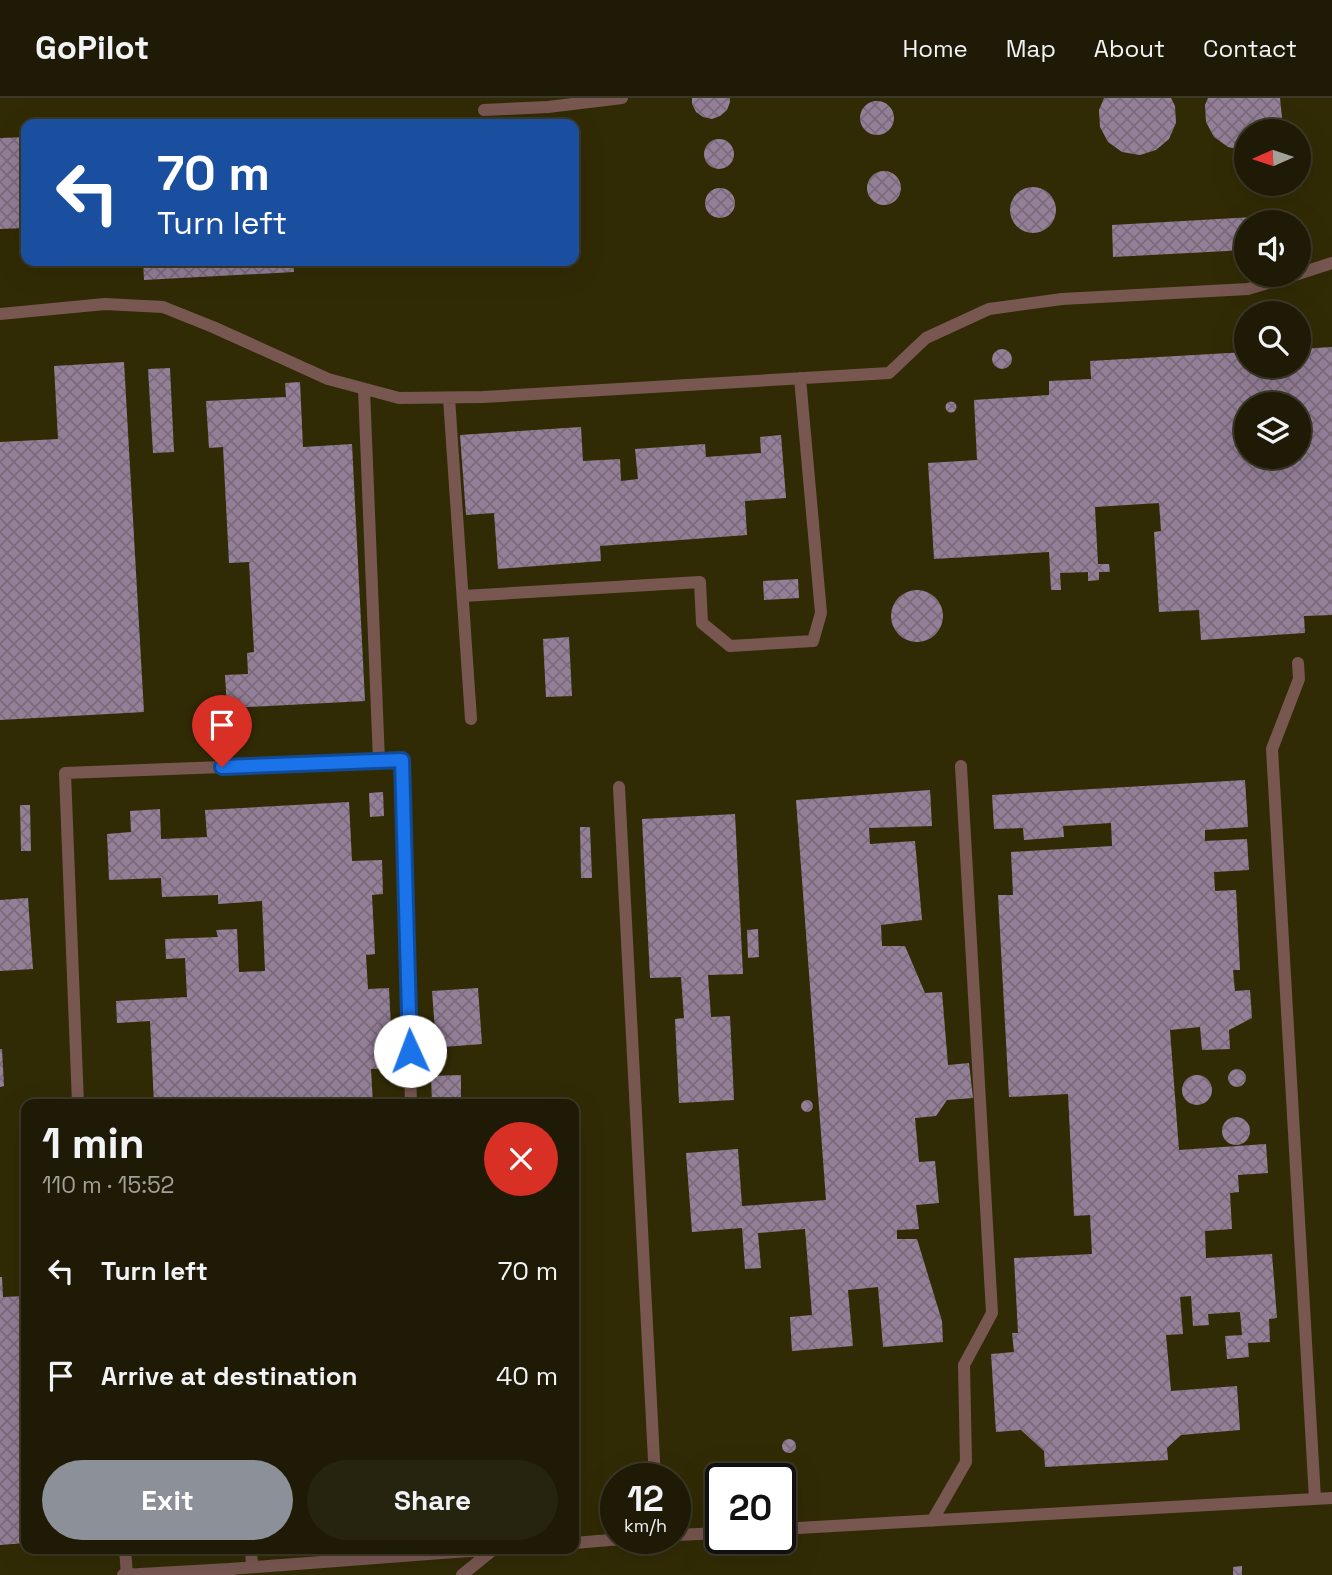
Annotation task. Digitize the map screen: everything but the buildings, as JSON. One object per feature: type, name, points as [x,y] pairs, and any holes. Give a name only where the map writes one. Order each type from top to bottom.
[{"type":"lane","points":[[484,110],[548,107],[622,98]]},
{"type":"lane","points":[[1311,270],[1332,263]]},
{"type":"lane","points":[[0,314],[106,304],[163,307],[328,379],[399,398],[449,398],[890,373],[926,338],[989,309],[1062,299],[1255,287]]},
{"type":"lane","points":[[463,596],[700,582],[702,623],[730,646],[813,641],[821,613],[800,378]]},
{"type":"lane","points":[[364,389],[379,761]]},
{"type":"lane","points":[[449,398],[471,719]]},
{"type":"lane","points":[[1298,663],[1299,678],[1272,750],[1315,1499]]},
{"type":"lane","points":[[78,1099],[65,773],[402,760],[411,1099]]},
{"type":"lane","points":[[932,1521],[965,1462],[964,1365],[992,1313],[961,766]]},
{"type":"lane","points":[[619,787],[654,1463]]},
{"type":"lane","points":[[796,1528],[1332,1498]]},
{"type":"lane","points":[[579,1543],[600,1541]]},
{"type":"lane","points":[[125,1554],[125,1575],[230,1572],[252,1567],[396,1554]]},
{"type":"lane","points":[[251,1554],[252,1567]]},
{"type":"lane","points":[[462,1575],[488,1554]]},
{"type":"shaded area","points":[[0,98],[1332,98],[1332,1575],[0,1575]]},
{"type":"route","points":[[222,767],[402,760],[410,1051]]}]
